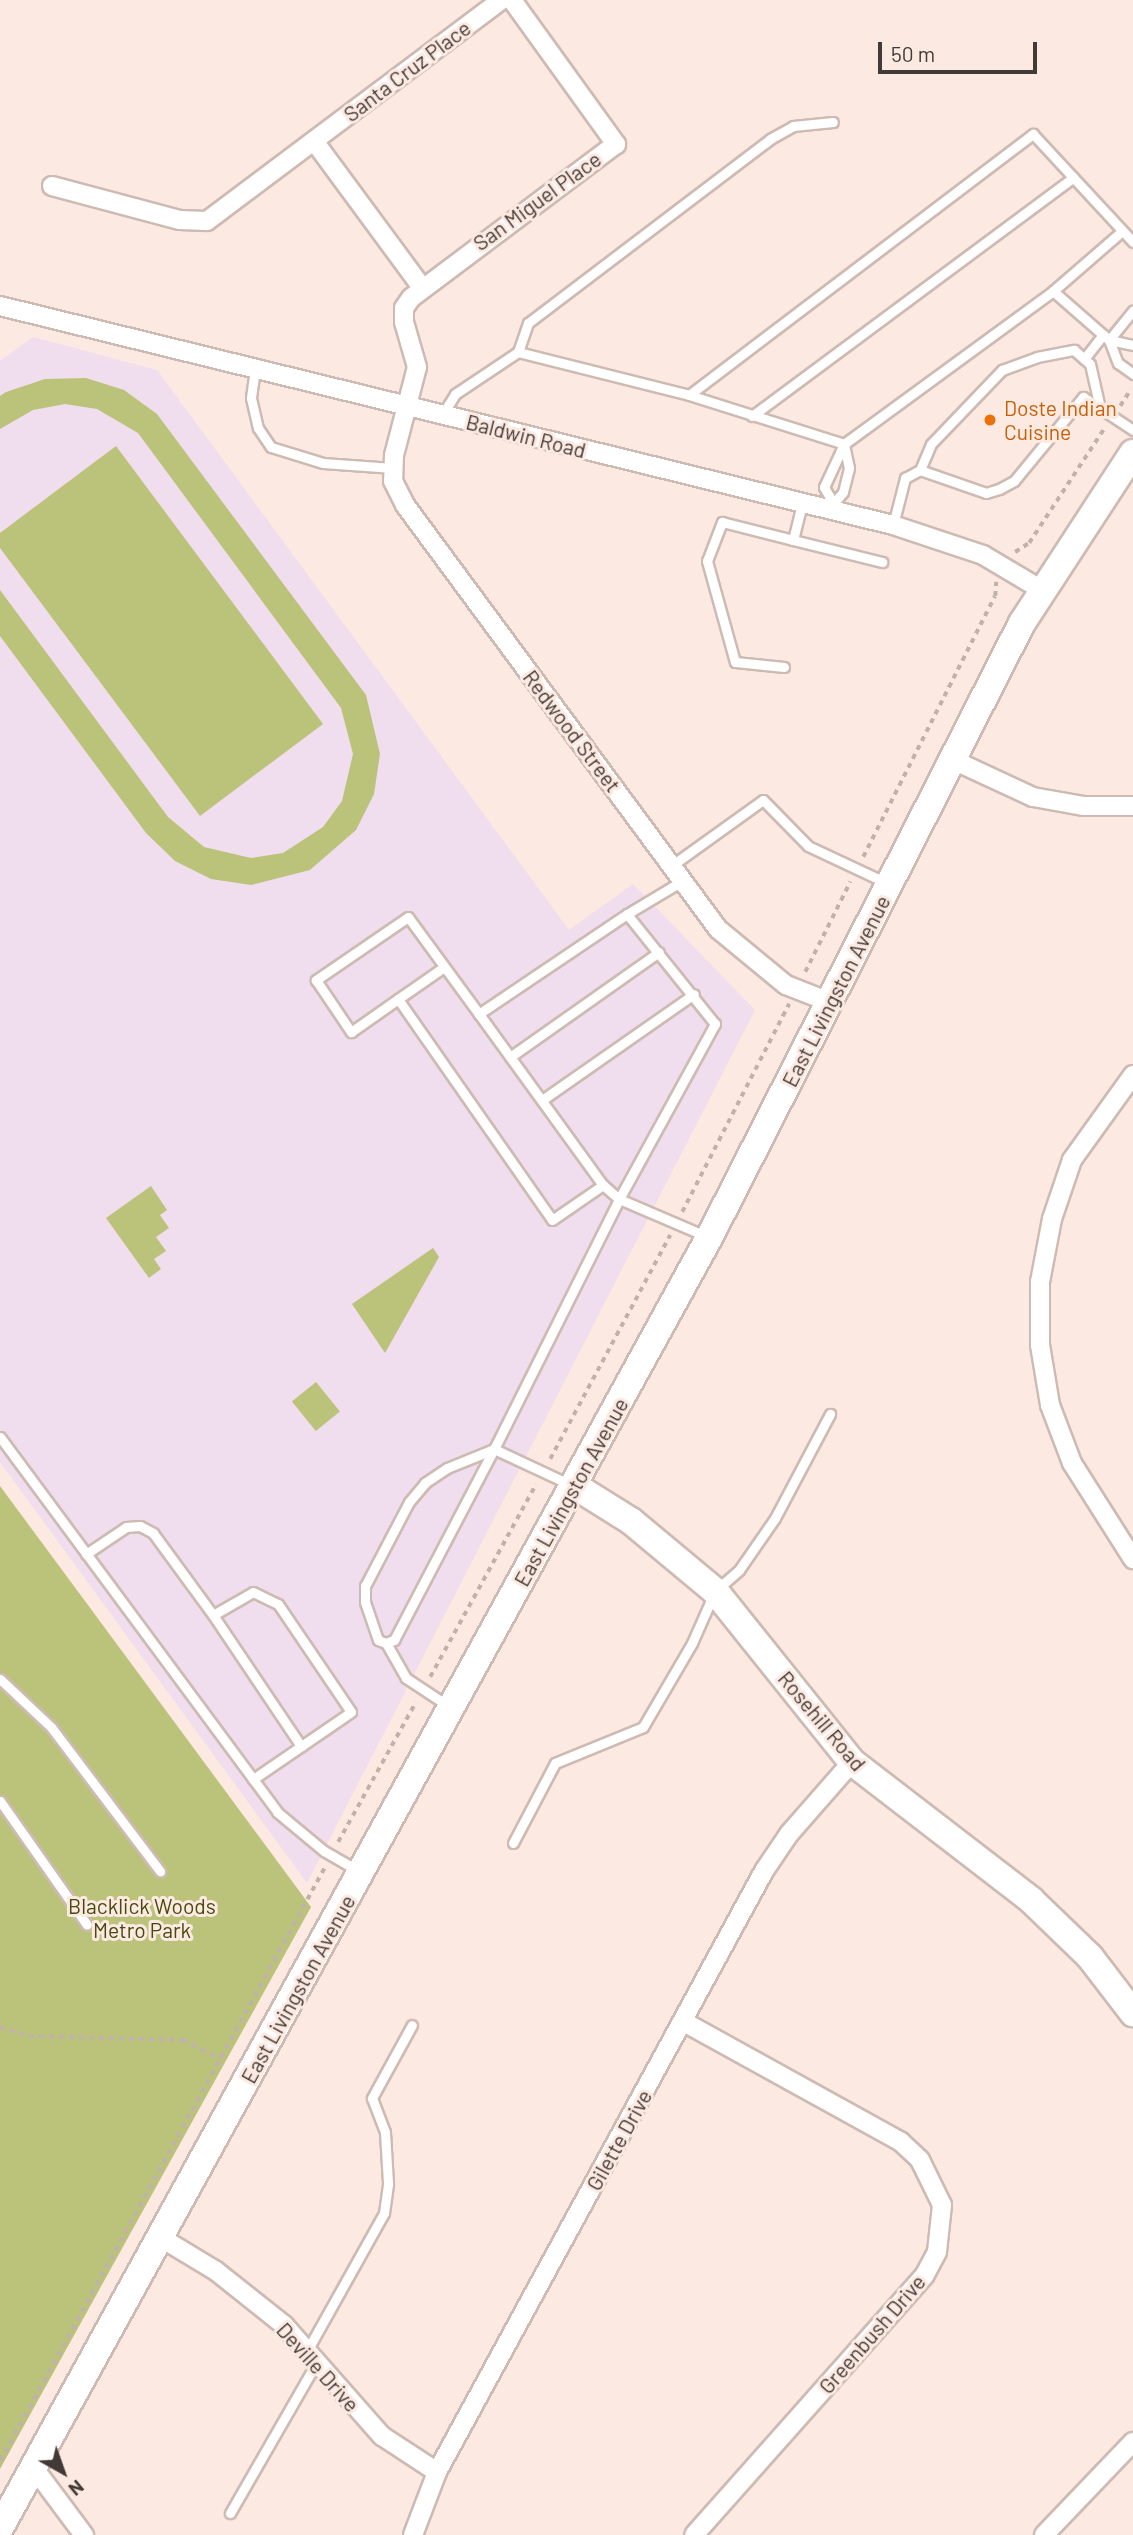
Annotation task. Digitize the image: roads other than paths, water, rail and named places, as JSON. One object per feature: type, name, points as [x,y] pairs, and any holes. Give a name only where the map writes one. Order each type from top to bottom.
[{"type":"main road","name":"East Livingston Avenue","points":[[0,2529],[163,2239],[709,1238],[832,1003],[951,759],[1042,590],[1133,453]]},
{"type":"main road","name":"Rosehill Road","points":[[575,1486],[632,1521],[715,1591],[852,1762],[1031,1900],[1090,1957],[1133,2012]]},
{"type":"street","name":"Santa Cruz Place","points":[[52,186],[180,220],[207,221],[501,0]]},
{"type":"street","name":"San Miguel Place","points":[[404,406],[417,367],[404,309],[421,286],[616,144],[512,0]]},
{"type":"street","points":[[314,141],[421,286]]},
{"type":"street","name":"Baldwin Road","points":[[0,306],[802,503],[831,505],[942,539],[1004,567],[1042,590]]},
{"type":"street","name":"Redwood Street","points":[[404,406],[393,468],[405,505],[682,881],[738,949],[797,989],[832,1003]]},
{"type":"street","points":[[951,759],[1033,797],[1084,806],[1133,806]]},
{"type":"street","points":[[1133,1075],[1072,1160],[1052,1219],[1040,1294],[1040,1345],[1050,1405],[1072,1463],[1133,1559]]},
{"type":"street","name":"Gilette Drive","points":[[413,2535],[437,2472],[764,1871],[789,1834],[852,1762]]},
{"type":"street","name":"Greenbush Drive","points":[[684,2022],[901,2142],[920,2160],[942,2205],[937,2252],[924,2276],[694,2535]]},
{"type":"street","name":"Deville Drive","points":[[163,2239],[216,2271],[313,2355],[382,2436],[437,2472]]},
{"type":"street","points":[[1044,2535],[1133,2442]]},
{"type":"street","points":[[34,2468],[83,2535]]},
{"type":"lane","points":[[442,415],[455,394],[518,352],[528,323],[770,139],[793,126],[833,122]]},
{"type":"lane","points":[[689,395],[1033,134],[1133,242]]},
{"type":"lane","points":[[752,416],[1073,178]]},
{"type":"lane","points":[[844,444],[849,468],[843,492],[831,505],[824,486],[844,444],[1053,291],[1122,231]]},
{"type":"lane","points":[[1053,291],[1106,337],[1118,363],[1133,374]]},
{"type":"lane","points":[[1084,359],[1133,310]]},
{"type":"lane","points":[[1106,337],[1133,345]]},
{"type":"lane","points":[[893,525],[905,478],[920,470],[932,444],[1002,370],[1037,357],[1074,350],[1090,364],[1100,408]]},
{"type":"lane","points":[[518,352],[689,395],[844,444]]},
{"type":"lane","points":[[255,369],[251,398],[258,428],[271,447],[323,463],[393,468]]},
{"type":"lane","points":[[920,470],[986,493],[999,489],[1014,481],[1083,397],[1133,430]]},
{"type":"lane","points":[[793,540],[802,503]]},
{"type":"lane","points":[[785,667],[735,662],[707,561],[722,522],[882,562]]},
{"type":"lane","points":[[671,866],[763,800],[808,846],[890,885]]},
{"type":"lane","points":[[479,1014],[627,914],[682,881]]},
{"type":"lane","points":[[386,1643],[394,1640],[494,1449],[619,1199],[714,1028],[714,1018],[627,914]]},
{"type":"lane","points":[[444,967],[351,1032],[316,981],[408,917],[603,1185],[619,1199],[709,1238]]},
{"type":"lane","points":[[510,1057],[659,952]]},
{"type":"lane","points":[[542,1100],[694,994]]},
{"type":"lane","points":[[398,999],[552,1220],[603,1185]]},
{"type":"lane","points":[[513,1843],[555,1763],[643,1727],[692,1643],[715,1591],[739,1570],[775,1518],[830,1414]]},
{"type":"lane","points":[[0,1437],[277,1812],[331,1856],[362,1872]]},
{"type":"lane","points":[[452,1708],[405,1678],[386,1643],[378,1640],[372,1624],[365,1586],[409,1502],[447,1468],[494,1449],[575,1486]]},
{"type":"lane","points":[[86,1554],[125,1527],[140,1526],[153,1533],[213,1615],[301,1746]]},
{"type":"lane","points":[[213,1615],[237,1598],[253,1592],[267,1596],[278,1604],[351,1712],[253,1780]]},
{"type":"lane","points":[[0,1679],[51,1727],[160,1871]]},
{"type":"lane","points":[[0,1801],[87,1926]]},
{"type":"lane","points":[[230,2513],[384,2213],[388,2183],[384,2132],[372,2098],[412,2025]]},
{"type":"place","name":"Doste Indian Cuisine","points":[[990,420]]},
{"type":"park label","name":"Blacklick Woods Metro Park","points":[[142,1918]]}]
